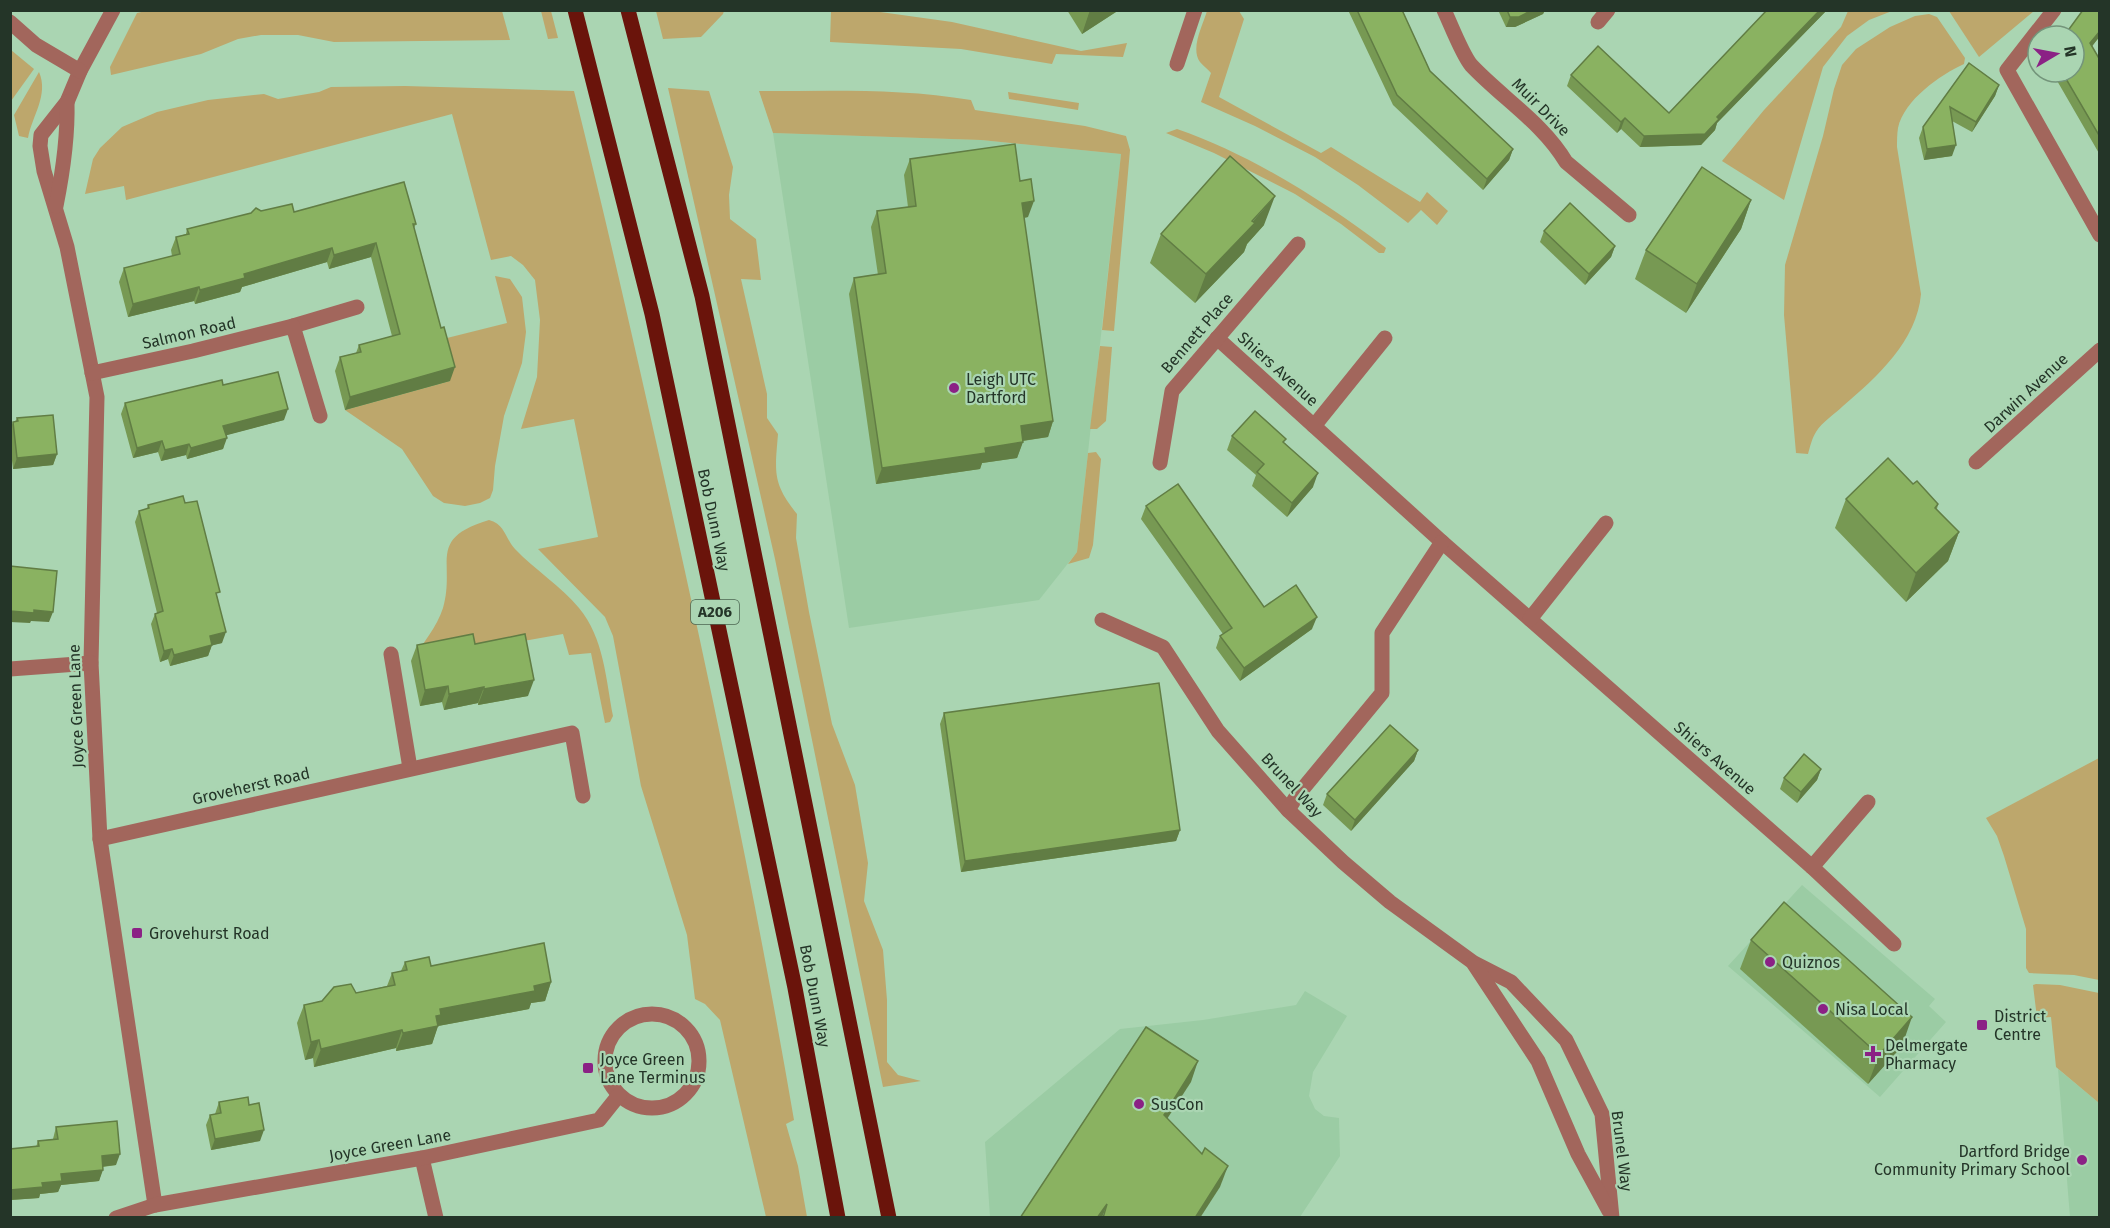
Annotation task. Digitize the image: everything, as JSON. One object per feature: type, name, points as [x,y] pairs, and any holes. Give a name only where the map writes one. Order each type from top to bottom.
[{"type":"main road","name":"Bob Dunn Way","points":[[575,10],[652,314],[795,988],[838,1218]]},
{"type":"main road","name":"Bob Dunn Way","points":[[628,10],[702,296],[889,1218]]},
{"type":"street","points":[[67,102],[80,71],[113,10]]},
{"type":"street","points":[[1177,64],[1195,10]]},
{"type":"street","name":"Muir Drive","points":[[1444,10],[1470,63],[1512,102],[1560,152],[1566,162],[1629,215]]},
{"type":"street","points":[[2054,10],[2007,70],[2100,235]]},
{"type":"street","points":[[10,22],[36,45],[80,71]]},
{"type":"street","name":"Joyce Green Lane","points":[[55,207],[64,168],[68,135],[67,102]]},
{"type":"street","name":"Joyce Green Lane","points":[[67,102],[41,135],[40,146],[44,171],[67,248],[97,397],[91,663],[100,839],[155,1204]]},
{"type":"street","name":"Bennett Place","points":[[1160,463],[1172,391],[1298,244]]},
{"type":"street","name":"Salmon Road","points":[[92,373],[193,351],[357,307]]},
{"type":"street","points":[[293,326],[320,416]]},
{"type":"street","name":"Shiers Avenue","points":[[1217,338],[1442,542],[1812,867],[1894,944]]},
{"type":"street","name":"Shiers Avenue","points":[[1314,426],[1385,338]]},
{"type":"street","name":"Darwin Avenue","points":[[1976,462],[2100,350]]},
{"type":"street","points":[[1530,619],[1606,523]]},
{"type":"street","points":[[1288,810],[1296,797],[1382,693],[1382,633],[1442,542]]},
{"type":"street","name":"Brunel Way","points":[[1102,620],[1163,647],[1218,731],[1288,810],[1390,902],[1474,963],[1511,982],[1566,1040],[1602,1114],[1612,1217]]},
{"type":"street","points":[[391,654],[410,768]]},
{"type":"street","points":[[10,669],[91,663]]},
{"type":"street","name":"Groveherst Road","points":[[100,839],[572,733],[583,796]]},
{"type":"street","points":[[1812,867],[1868,802]]},
{"type":"street","name":"Brunel Way","points":[[1474,963],[1538,1061],[1578,1154],[1612,1217]]},
{"type":"street","points":[[650,1013],[667,1016],[688,1029],[695,1041],[699,1057],[699,1072],[692,1087],[677,1101],[662,1107],[641,1107],[626,1101],[619,1095],[610,1082],[605,1066],[609,1041],[618,1028],[634,1017],[650,1013]]},
{"type":"street","name":"Joyce Green Lane","points":[[116,1218],[155,1204],[422,1158],[599,1120],[619,1095]]},
{"type":"street","points":[[422,1158],[436,1218]]},
{"type":"shaded area","points":[[150,10],[502,11],[510,40],[334,42],[298,35],[261,35],[238,39],[201,54],[111,75],[110,67],[137,13]]},
{"type":"shaded area","points":[[656,10],[724,11],[701,37],[663,39]]},
{"type":"shaded area","points":[[866,10],[952,22],[1081,51],[1127,43],[1123,57],[1056,54],[1052,64],[961,49],[830,42],[831,11]]},
{"type":"shaded area","points":[[541,11],[551,11],[558,38],[548,39]]},
{"type":"shaded area","points":[[1207,11],[1239,11],[1244,19],[1219,97],[1321,153],[1331,147],[1420,202],[1427,192],[1448,211],[1437,225],[1421,210],[1408,223],[1358,185],[1315,157],[1255,126],[1201,102],[1211,73],[1200,62],[1196,50],[1198,36]]},
{"type":"shaded area","points":[[1848,11],[1892,11],[1869,20],[1847,36],[1823,67],[1784,200],[1722,161],[1764,110],[1841,27]]},
{"type":"shaded area","points":[[1949,11],[2034,11],[1979,57]]},
{"type":"shaded area","points":[[1929,14],[1937,17],[1965,58],[1964,64],[1944,75],[1915,98],[1907,108],[1898,128],[1897,147],[1921,294],[1918,311],[1904,342],[1882,370],[1825,421],[1813,437],[1808,454],[1796,453],[1784,315],[1785,265],[1823,136],[1834,89],[1842,65],[1856,49],[1890,27],[1915,16]]},
{"type":"shaded area","points":[[11,50],[34,69],[11,101]]},
{"type":"shaded area","points":[[39,72],[42,89],[39,105],[28,138],[19,136],[14,115]]},
{"type":"shaded area","points":[[405,86],[574,91],[653,429],[733,798],[794,1120],[786,1124],[798,1166],[807,1217],[766,1217],[720,1020],[705,1004],[695,999],[687,935],[641,786],[613,636],[605,617],[538,549],[598,537],[574,419],[521,429],[537,377],[540,320],[535,280],[523,265],[511,256],[491,260],[452,114],[126,200],[124,186],[85,194],[93,159],[100,148],[122,127],[157,112],[208,100],[264,94],[278,99],[319,92],[331,87]]},
{"type":"shaded area","points":[[668,88],[709,91],[733,167],[729,195],[730,219],[756,239],[761,280],[741,279],[767,394],[767,418],[778,434],[777,477],[783,494],[797,514],[796,538],[832,724],[855,785],[868,863],[864,901],[883,950],[887,1000],[887,1062],[898,1075],[921,1081],[883,1087],[775,559]]},
{"type":"shaded area","points":[[759,91],[865,91],[945,96],[971,100],[975,110],[1085,126],[1126,136],[1130,150],[1114,331],[1102,330],[1121,154],[981,140],[773,133]]},
{"type":"shaded area","points":[[1008,92],[1079,103],[1078,110],[1009,99]]},
{"type":"shaded area","points":[[1177,129],[1232,152],[1286,180],[1386,248],[1384,253],[1379,253],[1341,224],[1295,194],[1214,153],[1166,133]]},
{"type":"shaded area","name":"Leigh UTC Dartford","points":[[773,133],[981,140],[1121,154],[1077,552],[1039,600],[849,628]]},
{"type":"shaded area","points":[[495,276],[510,279],[522,297],[526,332],[522,363],[504,416],[490,498],[465,506],[444,503],[433,496],[402,449],[345,410],[450,381],[439,340],[507,323]]},
{"type":"shaded area","points":[[1100,346],[1112,347],[1106,421],[1097,429],[1090,429]]},
{"type":"shaded area","points":[[1096,452],[1101,459],[1093,545],[1089,558],[1068,564],[1077,552],[1088,453]]},
{"type":"shaded area","points":[[489,520],[498,525],[515,549],[564,592],[587,620],[594,632],[603,660],[613,716],[610,722],[605,723],[591,653],[569,655],[563,634],[412,661],[433,629],[443,608],[446,592],[447,554],[450,544],[457,535],[469,527]]},
{"type":"shaded area","points":[[2099,758],[2099,980],[2074,975],[2029,973],[2026,968],[2026,929],[1997,836],[1986,818]]},
{"type":"shaded area","points":[[1802,885],[1935,999],[1929,1006],[1946,1022],[1880,1097],[1728,966]]},
{"type":"shaded area","points":[[2033,985],[2060,985],[2099,993],[2099,1103],[2056,1067],[2051,1017],[2037,1018]]},
{"type":"shaded area","points":[[1305,991],[1347,1016],[1313,1072],[1309,1096],[1315,1109],[1324,1116],[1339,1118],[1340,1156],[1300,1217],[990,1217],[985,1142],[1120,1029],[1203,1020],[1296,1005]]},
{"type":"shaded area","name":"Dartford Bridge Community Primary School","points":[[2058,1069],[2099,1103],[2099,1217],[2070,1217]]},
{"type":"building","points":[[1357,10],[1402,10],[1430,71],[1513,149],[1487,179],[1397,95]]},
{"type":"building","points":[[1507,10],[1532,10],[1519,17],[1510,17]]},
{"type":"building","points":[[1767,10],[1820,10],[1717,117],[1719,119],[1705,134],[1644,136],[1625,118],[1621,122],[1571,75],[1598,46],[1669,113]]},
{"type":"building","points":[[2083,10],[2100,10],[2100,31],[2090,43],[2100,60],[2100,137],[2069,84],[2086,84],[2086,24],[2073,24]]},
{"type":"building","points":[[1969,63],[1999,85],[1976,122],[1950,107],[1956,145],[1927,149],[1923,127]]},
{"type":"building","points":[[1015,144],[1020,181],[1031,179],[1034,201],[1022,203],[1053,421],[1021,426],[1023,442],[985,448],[986,453],[882,468],[854,278],[886,273],[877,211],[916,206],[910,159]]},
{"type":"building","points":[[1230,156],[1275,196],[1252,221],[1255,223],[1206,274],[1161,234]]},
{"type":"building","points":[[1702,167],[1751,200],[1697,284],[1646,250]]},
{"type":"building","points":[[404,182],[441,328],[444,327],[455,367],[350,397],[340,357],[361,352],[359,345],[400,334],[376,243],[334,255],[332,248],[244,274],[245,278],[133,304],[124,268],[180,254],[176,237],[189,234],[187,229],[251,213],[256,208],[261,211],[292,204],[294,212]]},
{"type":"building","points":[[1570,203],[1615,246],[1589,274],[1544,231]]},
{"type":"building","points":[[278,372],[288,409],[223,426],[227,438],[191,448],[189,444],[165,450],[162,441],[137,448],[125,403],[222,380],[223,385]]},
{"type":"building","points":[[1255,411],[1286,439],[1283,442],[1318,473],[1292,503],[1257,472],[1264,464],[1232,436]]},
{"type":"building","points":[[53,415],[57,454],[17,458],[13,422],[18,421],[17,418]]},
{"type":"building","points":[[1888,458],[1913,484],[1917,481],[1938,504],[1935,508],[1959,532],[1916,573],[1846,499]]},
{"type":"building","points":[[1178,484],[1264,607],[1296,585],[1317,617],[1244,668],[1220,636],[1232,628],[1146,506]]},
{"type":"building","points":[[183,496],[185,503],[197,501],[220,592],[216,593],[226,632],[210,636],[212,645],[174,655],[172,649],[164,651],[155,614],[163,611],[139,511],[149,508],[148,505]]},
{"type":"building","points":[[10,566],[57,571],[53,612],[10,611]]},
{"type":"building","points":[[473,634],[475,644],[525,634],[534,680],[449,694],[448,686],[425,690],[417,645]]},
{"type":"building","points":[[1159,683],[1180,830],[965,861],[944,713]]},
{"type":"building","points":[[1390,725],[1418,750],[1355,820],[1327,794]]},
{"type":"building","points":[[1804,754],[1821,769],[1801,792],[1784,778]]},
{"type":"building","points":[[1784,902],[1912,1017],[1879,1055],[1751,940]]},
{"type":"building","points":[[544,943],[551,982],[534,986],[535,991],[440,1009],[441,1015],[436,1016],[438,1026],[403,1033],[402,1030],[321,1049],[319,1040],[311,1042],[304,1005],[322,1001],[334,987],[351,984],[356,993],[395,985],[392,973],[407,970],[405,962],[429,957],[431,966]]},
{"type":"building","name":"SusCon","points":[[1146,1027],[1198,1061],[1164,1115],[1202,1154],[1205,1148],[1228,1166],[1195,1218],[1103,1218],[1107,1204],[1097,1218],[1020,1218]]},
{"type":"building","points":[[248,1097],[249,1105],[259,1103],[264,1130],[215,1139],[210,1115],[221,1113],[219,1102]]},
{"type":"building","points":[[117,1121],[120,1154],[102,1156],[103,1170],[61,1174],[62,1181],[42,1183],[43,1187],[10,1190],[10,1149],[39,1146],[38,1141],[58,1139],[56,1127]]},
{"type":"place","name":"Leigh UTC Dartford","points":[[954,388]]},
{"type":"place","name":"Grovehurst Road","points":[[137,933]]},
{"type":"place","name":"Quiznos","points":[[1770,962]]},
{"type":"place","name":"Nisa Local","points":[[1823,1009]]},
{"type":"place","name":"District Centre","points":[[1982,1025]]},
{"type":"place","name":"Delmergate Pharmacy","points":[[1873,1054]]},
{"type":"place","name":"Joyce Green Lane Terminus","points":[[588,1068]]},
{"type":"place","name":"SusCon","points":[[1139,1104]]},
{"type":"place","name":"Dartford Bridge Community Primary School","points":[[2082,1160]]}]
